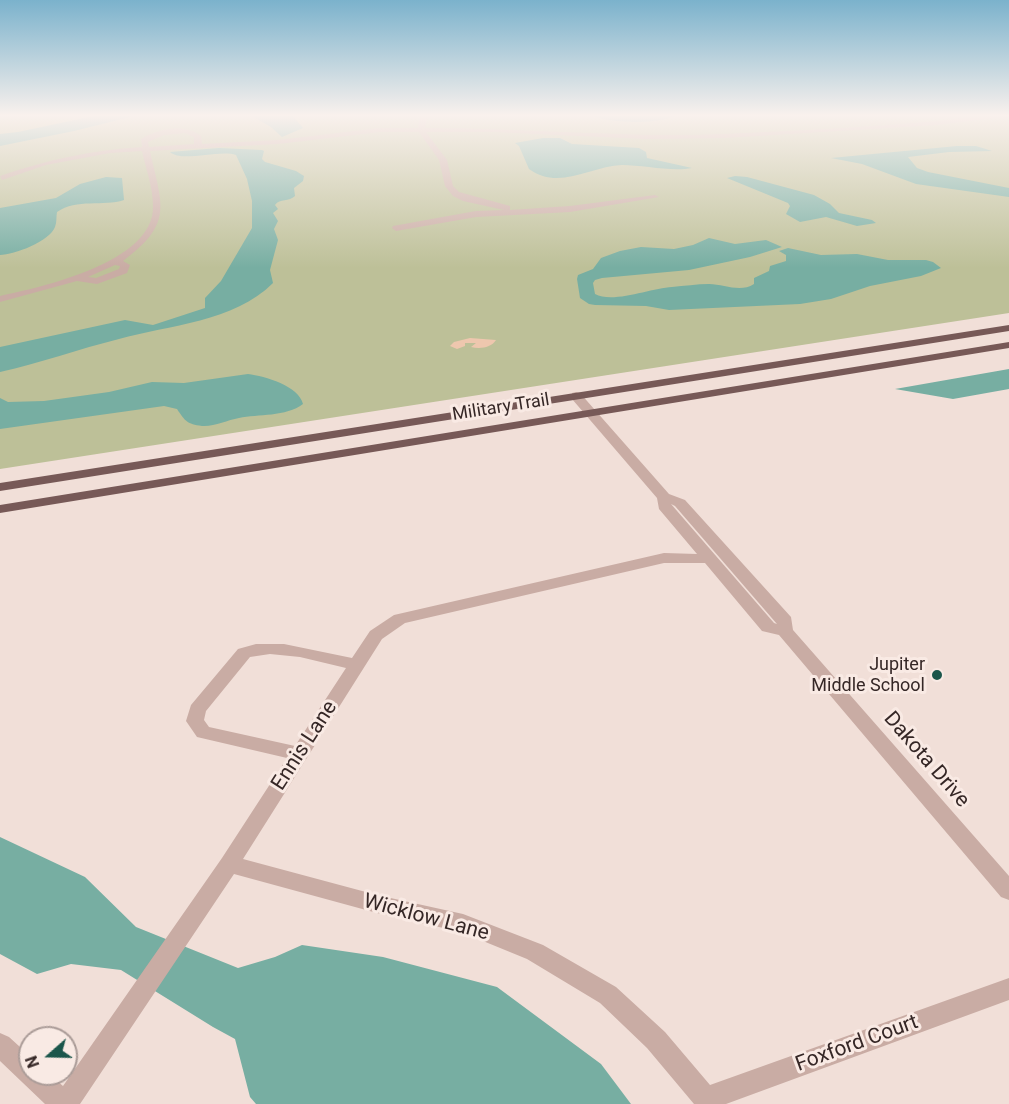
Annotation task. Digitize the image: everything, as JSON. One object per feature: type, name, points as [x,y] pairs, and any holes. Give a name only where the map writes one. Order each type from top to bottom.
[{"type":"main road","name":"Military Trail","points":[[0,487],[1009,328]]},
{"type":"main road","name":"Military Trail","points":[[0,509],[1009,345]]},
{"type":"street","points":[[2,177],[34,166]]},
{"type":"street","points":[[0,299],[75,278],[97,281],[124,271],[125,265],[114,261],[149,236],[158,217],[158,207],[148,166]]},
{"type":"street","points":[[444,166],[447,182],[468,206],[468,215]]},
{"type":"street","points":[[459,196],[515,212]]},
{"type":"street","points":[[396,228],[468,215],[570,209],[655,197]]},
{"type":"street","name":"Dakota Drive","points":[[576,396],[664,497],[680,504],[785,621],[785,632]]},
{"type":"street","name":"Dakota Drive","points":[[664,497],[664,506],[768,627],[785,632],[1009,891]]},
{"type":"street","name":"Ennis Lane","points":[[664,558],[680,548],[690,536]]},
{"type":"street","name":"Ennis Lane","points":[[64,1104],[229,864],[376,635],[400,619],[664,558],[711,559]]},
{"type":"street","points":[[300,754],[203,732],[195,721],[197,709],[244,653],[254,649],[270,647],[357,665]]},
{"type":"street","name":"Wicklow Lane","points":[[229,864],[377,904],[463,923],[535,952],[608,995],[656,1040],[708,1101]]},
{"type":"street","name":"Foxford Court","points":[[708,1101],[1009,989]]},
{"type":"street","points":[[0,1046],[18,1062]]},
{"type":"street","points":[[44,1086],[64,1104]]},
{"type":"green space","points":[[0,166],[1009,166],[1009,313],[0,469]]},
{"type":"sand","points":[[470,338],[496,340],[491,345],[482,348],[471,347],[476,343],[465,343],[465,346],[457,349],[450,346],[454,342]]},
{"type":"water","points":[[241,166],[277,166],[304,176],[303,181],[294,188],[295,196],[279,201],[275,205],[278,209],[273,213],[278,221],[274,229],[278,240],[270,270],[273,283],[257,296],[240,306],[200,320],[138,334],[0,372],[0,347],[125,320],[153,325],[205,308],[205,298],[221,281],[252,228],[252,201],[247,179]]},
{"type":"water","points":[[527,166],[616,166],[563,178],[540,175],[529,169]]},
{"type":"water","points":[[629,166],[681,166],[692,168]]},
{"type":"water","points":[[866,166],[915,166],[928,172],[1009,188],[1009,197],[916,184]]},
{"type":"water","points":[[106,177],[122,178],[124,200],[73,205],[65,208],[57,212],[55,227],[46,237],[22,250],[0,255],[0,208],[56,198],[80,184]]},
{"type":"water","points":[[747,177],[814,195],[830,204],[839,213],[872,220],[876,223],[857,226],[826,217],[800,222],[786,214],[790,206],[788,203],[727,178]]},
{"type":"water","points":[[709,238],[735,244],[766,240],[782,247],[750,257],[689,270],[602,278],[593,283],[595,294],[612,297],[704,284],[749,287],[754,284],[754,278],[769,271],[770,266],[786,261],[786,255],[779,251],[788,248],[821,255],[857,254],[888,260],[926,260],[941,268],[921,276],[870,286],[831,299],[800,304],[669,310],[646,306],[595,305],[580,298],[578,275],[593,269],[601,258],[641,247],[674,249],[693,245]]},
{"type":"water","points":[[1009,369],[1009,389],[953,399],[895,389]]},
{"type":"water","points":[[248,374],[288,387],[295,392],[303,404],[280,413],[239,418],[207,426],[190,423],[177,409],[164,406],[0,429],[0,398],[8,402],[44,401],[109,392],[152,382],[184,383]]},
{"type":"water","points":[[0,837],[85,877],[136,927],[238,968],[275,957],[302,945],[383,957],[497,987],[601,1064],[631,1104],[256,1104],[250,1097],[235,1039],[121,970],[71,964],[37,974],[0,954]]},
{"type":"place","name":"Jupiter Middle School","points":[[937,675]]}]
